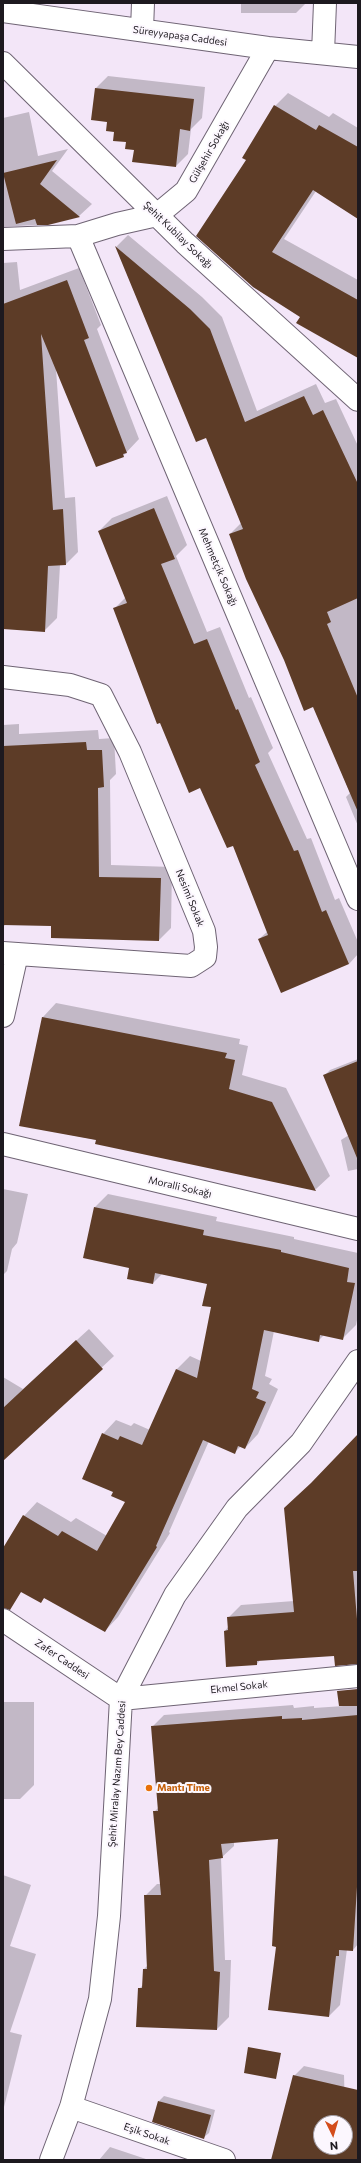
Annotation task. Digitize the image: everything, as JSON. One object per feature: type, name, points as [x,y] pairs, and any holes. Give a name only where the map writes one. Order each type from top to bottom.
[{"type":"street","points":[[142,30],[143,3]]},
{"type":"street","points":[[323,53],[325,3]]},
{"type":"street","name":"Süreyyapaşa Caddesi","points":[[3,10],[47,10],[142,30],[268,48],[358,57]]},
{"type":"street","name":"Gülşehir Sokağı","points":[[3,239],[78,236],[117,224],[157,215],[186,191],[268,48]]},
{"type":"street","name":"Şehit Kubilay Sokağı","points":[[3,63],[157,215],[358,400]]},
{"type":"street","name":"Mehmetçik Sokağı","points":[[78,236],[358,899]]},
{"type":"street","name":"Nesimi Sokak","points":[[3,677],[82,688],[101,696],[130,752],[204,931],[206,947],[205,957],[191,966],[10,954]]},
{"type":"street","points":[[3,1016],[10,954]]},
{"type":"street","name":"Moralli Sokağı","points":[[3,1144],[358,1229]]},
{"type":"street","name":"Şehit Miralay Nazım Bey Caddesi","points":[[51,2160],[71,2107],[100,1999],[109,1916],[113,1813],[121,1699],[175,1595],[237,1508],[301,1443],[357,1364]]},
{"type":"street","name":"Zafer Caddesi","points":[[3,1620],[121,1699]]},
{"type":"street","name":"Ekmel Sokak","points":[[121,1699],[358,1676]]},
{"type":"street","name":"Eşik Sokak","points":[[71,2107],[224,2160]]},
{"type":"building","points":[[95,88],[194,99],[190,131],[180,129],[176,167],[132,162],[134,150],[125,149],[126,142],[113,141],[114,132],[106,131],[107,122],[91,120]]},
{"type":"building","points":[[274,105],[316,130],[319,125],[358,147],[358,219],[313,190],[272,252],[358,300],[358,358],[296,323],[300,317],[253,287],[196,236],[246,160],[242,158]]},
{"type":"building","points":[[57,160],[40,184],[80,217],[48,225],[37,225],[35,219],[16,224],[3,173]]},
{"type":"building","points":[[115,246],[190,309],[210,329],[245,422],[304,396],[313,415],[323,410],[358,484],[358,598],[327,612],[331,622],[327,624],[358,698],[358,812],[313,707],[304,711],[284,660],[246,579],[229,534],[243,529],[206,438],[196,442]]},
{"type":"building","points":[[67,280],[89,338],[84,340],[127,453],[123,454],[124,457],[96,467],[41,334],[53,510],[63,509],[66,565],[48,566],[45,632],[3,629],[3,304]]},
{"type":"building","points":[[154,508],[175,559],[161,564],[194,644],[207,639],[236,710],[238,709],[260,762],[255,765],[294,851],[298,850],[322,912],[326,910],[349,964],[281,993],[258,939],[268,935],[233,846],[227,848],[200,788],[189,793],[160,723],[157,724],[113,608],[127,603],[98,531]]},
{"type":"building","points":[[86,742],[87,750],[102,750],[104,787],[98,788],[99,877],[161,878],[159,941],[51,938],[51,926],[3,925],[3,746]]},
{"type":"building","points":[[42,1017],[227,1053],[225,1058],[235,1060],[229,1089],[272,1102],[316,1191],[95,1144],[96,1140],[19,1126]]},
{"type":"building","points":[[358,1061],[358,1157],[357,1158],[323,1075]]},
{"type":"building","points":[[94,1207],[204,1230],[203,1235],[281,1250],[281,1252],[349,1268],[347,1282],[355,1283],[343,1340],[320,1335],[319,1342],[264,1330],[252,1389],[259,1392],[256,1398],[266,1402],[245,1449],[238,1446],[235,1454],[203,1440],[156,1546],[157,1547],[105,1632],[44,1598],[41,1603],[21,1592],[10,1610],[3,1608],[3,1548],[23,1515],[58,1536],[62,1531],[97,1551],[125,1502],[111,1496],[113,1492],[82,1479],[102,1433],[118,1440],[120,1436],[142,1445],[176,1369],[197,1378],[211,1307],[202,1306],[207,1284],[155,1273],[153,1284],[127,1279],[129,1268],[83,1258]]},
{"type":"building","points":[[76,1340],[103,1369],[3,1461],[3,1408]]},
{"type":"building","points":[[358,1434],[358,1571],[353,1571],[358,1631],[358,1664],[335,1666],[334,1656],[257,1661],[257,1665],[226,1667],[224,1631],[228,1630],[227,1617],[294,1612],[284,1508],[311,1483]]},
{"type":"building","points":[[358,1689],[358,1706],[339,1706],[337,1691]]},
{"type":"building","points":[[358,1715],[358,1871],[353,1951],[339,1950],[339,1956],[336,1956],[329,2017],[268,2010],[276,1947],[272,1946],[278,1839],[221,1844],[223,1858],[209,1860],[214,1971],[220,1972],[217,2030],[136,2027],[138,1988],[142,1988],[143,1969],[147,1969],[144,1895],[161,1895],[153,1811],[158,1811],[151,1726],[282,1716],[282,1719],[302,1718],[302,1720]]},
{"type":"building","points":[[248,2047],[281,2053],[276,2079],[244,2073]]},
{"type":"building","points":[[293,2075],[358,2090],[358,2160],[271,2160]]},
{"type":"building","points":[[158,2101],[211,2115],[204,2139],[152,2122]]},
{"type":"place","name":"Mantı Time","points":[[149,1788]]}]
